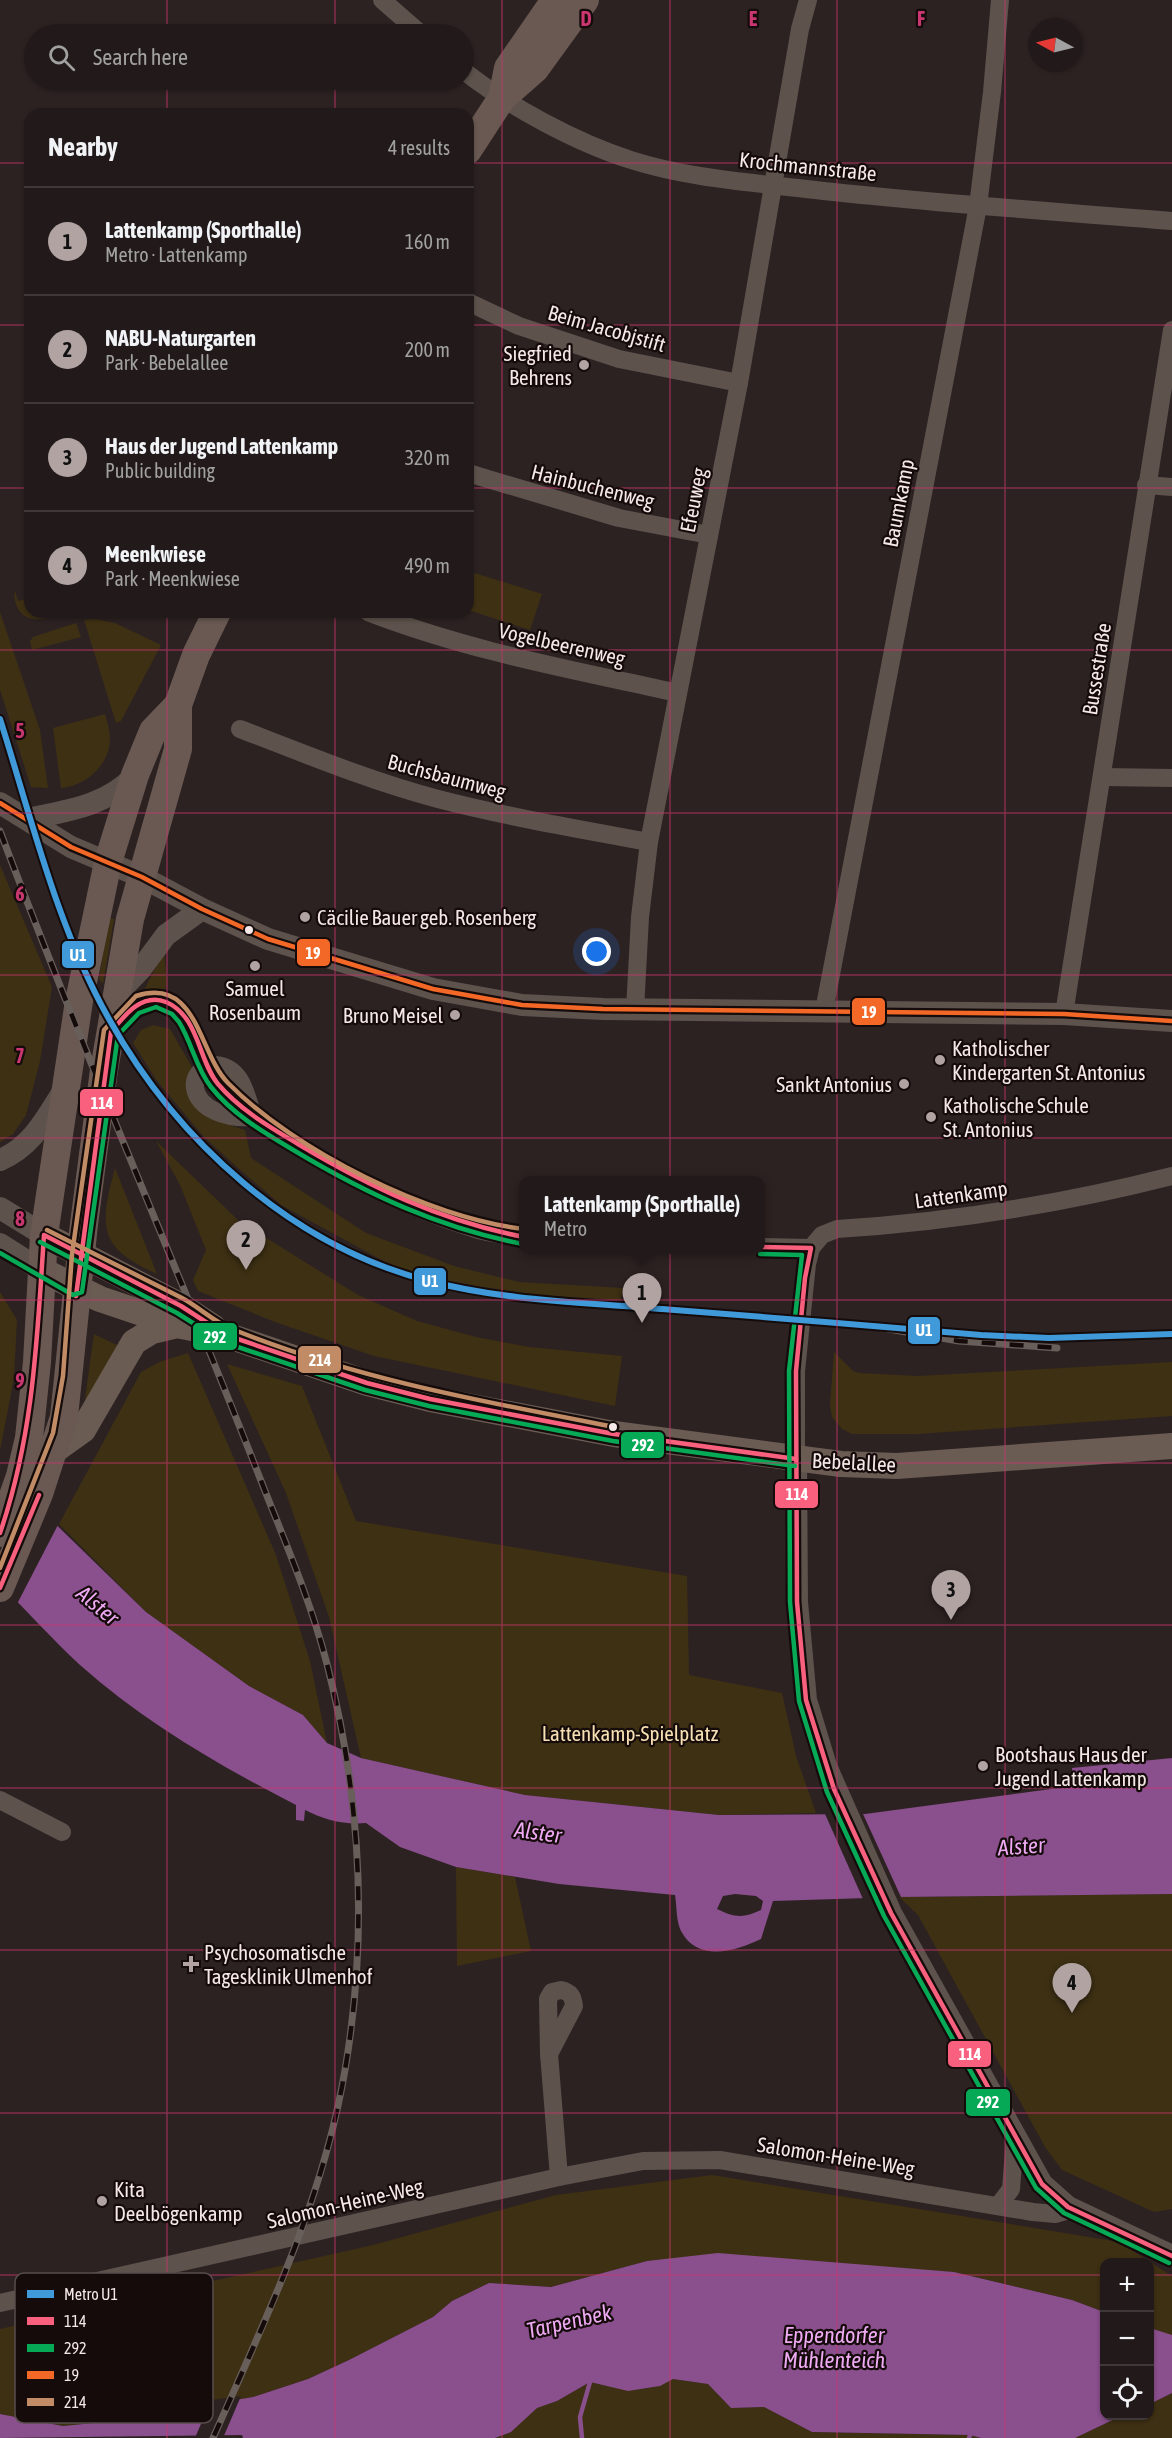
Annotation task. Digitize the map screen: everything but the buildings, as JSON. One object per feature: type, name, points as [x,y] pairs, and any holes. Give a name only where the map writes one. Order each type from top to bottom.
[{"type":"main road","points":[[502,98],[508,68],[555,0]]},
{"type":"main road","points":[[474,141],[502,98],[535,69],[585,0]]},
{"type":"main road","points":[[55,1450],[64,1417],[70,1377],[80,1255],[111,1032],[130,919],[178,749],[178,705],[196,655],[214,618]]},
{"type":"main road","points":[[0,1588],[30,1485],[31,1422],[44,1235],[79,1001],[108,862],[135,776],[153,731],[178,705]]},
{"type":"main road","name":"Bebelallee","points":[[44,1235],[181,1306],[226,1335]]},
{"type":"main road","name":"Bebelallee","points":[[41,1270],[76,1288],[177,1325],[226,1335],[367,1383],[430,1399],[614,1434],[796,1459],[897,1466],[1172,1446]]},
{"type":"main road","points":[[0,1533],[55,1450],[83,1430],[134,1342],[152,1331],[177,1325]]},
{"type":"street","points":[[382,0],[410,24]]},
{"type":"street","name":"Efeuweg","points":[[635,1010],[640,917],[649,842],[739,382],[771,185],[800,29],[808,0]]},
{"type":"street","name":"Baumkamp","points":[[824,1011],[978,206],[992,92],[1000,0]]},
{"type":"street","name":"Krochmannstraße","points":[[474,78],[502,98],[546,123],[631,160],[696,176],[978,206],[1172,221]]},
{"type":"street","name":"Beim Jacobjstift","points":[[474,305],[519,326],[620,359],[739,382]]},
{"type":"street","name":"Bussestraße","points":[[1064,1014],[1172,330]]},
{"type":"street","name":"Hainbuchenweg","points":[[474,475],[619,518],[709,536]]},
{"type":"street","points":[[1146,484],[1172,487]]},
{"type":"street","name":"Vogelbeerenweg","points":[[386,618],[468,646],[678,693]]},
{"type":"street","name":"Buchsbaumweg","points":[[240,729],[379,781],[438,799],[530,821],[649,842]]},
{"type":"street","points":[[27,819],[87,807],[118,790],[135,776]]},
{"type":"street","points":[[1102,777],[1172,778]]},
{"type":"street","points":[[0,803],[71,847],[142,876],[202,909],[268,939],[433,990],[522,1005],[635,1010],[1064,1014],[1172,1021]]},
{"type":"street","points":[[118,993],[140,970],[166,935],[202,909]]},
{"type":"street","points":[[111,1032],[140,1002],[164,1000],[186,1018],[206,1067]]},
{"type":"street","points":[[253,1116],[243,1084],[232,1070],[222,1065],[206,1067],[195,1080],[195,1090],[200,1100],[215,1111],[230,1117],[253,1116],[389,1196],[480,1230],[519,1236]]},
{"type":"street","points":[[0,1161],[22,1148],[40,1128],[68,1084]]},
{"type":"street","name":"Lattenkamp","points":[[811,1248],[822,1235],[837,1229],[941,1222],[1110,1192],[1172,1176]]},
{"type":"street","name":"Bebelallee","points":[[0,1208],[44,1235]]},
{"type":"street","name":"Bebelallee","points":[[0,1244],[41,1270]]},
{"type":"street","points":[[765,1247],[811,1248],[805,1278],[796,1371],[797,1602],[806,1700],[826,1766],[884,1898],[1042,2184],[1072,2210],[1172,2256]]},
{"type":"street","points":[[0,1800],[62,1832]]},
{"type":"street","points":[[549,2054],[559,2177]]},
{"type":"street","points":[[998,2206],[1011,2189],[1015,2137]]},
{"type":"street","name":"Salomon-Heine-Weg","points":[[133,2273],[559,2177],[643,2161],[720,2160],[1047,2214],[1072,2210]]},
{"type":"street","name":"Salomon-Heine-Weg","points":[[0,2303],[15,2300]]},
{"type":"green space","points":[[474,573],[542,594],[530,630],[474,612]]},
{"type":"green space","points":[[15,591],[18,601],[24,600],[24,615],[16,604]]},
{"type":"green space","points":[[0,612],[40,730],[48,788],[31,787],[0,690]]},
{"type":"green space","points":[[95,619],[115,623],[161,645],[121,721],[116,723],[84,620]]},
{"type":"green space","points":[[76,623],[81,637],[32,650],[30,641],[33,637]]},
{"type":"green space","points":[[105,714],[110,738],[106,757],[95,772],[87,778],[61,788],[53,728]]},
{"type":"green space","points":[[0,865],[52,987],[40,1061],[26,1115],[13,1134],[0,1142]]},
{"type":"green space","points":[[109,918],[114,919],[103,984],[99,979]]},
{"type":"green space","points":[[164,951],[167,984],[165,989],[142,994]]},
{"type":"green space","points":[[153,1025],[170,1029],[192,1067],[187,1088],[190,1100],[195,1107],[210,1117],[245,1130],[251,1158],[366,1233],[454,1266],[519,1282],[623,1288],[621,1300],[531,1295],[437,1279],[391,1265],[281,1205],[204,1137],[157,1081],[133,1043],[141,1030]]},
{"type":"green space","points":[[156,1141],[239,1221],[358,1295],[417,1321],[476,1337],[529,1347],[622,1356],[615,1406],[374,1356],[275,1322],[198,1291],[193,1280],[206,1250],[180,1185]]},
{"type":"green space","points":[[115,1168],[157,1274],[123,1255],[114,1245],[108,1233],[107,1206]]},
{"type":"green space","points":[[0,1292],[17,1320],[14,1378],[0,1451]]},
{"type":"green space","points":[[94,1334],[121,1347],[83,1413]]},
{"type":"green space","points":[[834,1352],[853,1371],[860,1373],[918,1376],[1172,1362],[1172,1416],[918,1434],[852,1434],[842,1429],[832,1417],[830,1405]]},
{"type":"green space","points":[[188,1353],[276,1555],[310,1661],[327,1743],[303,1715],[249,1686],[146,1612],[59,1524],[141,1372],[159,1362]]},
{"type":"green space","name":"Lattenkamp-Spielplatz","points":[[227,1364],[302,1386],[356,1521],[687,1576],[689,1675],[782,1693],[796,1756],[816,1813],[719,1815],[525,1795],[361,1758],[329,1617],[286,1493]]},
{"type":"green space","points":[[456,1867],[515,1877],[531,1951],[457,1966]]},
{"type":"green space","points":[[1172,1894],[1172,2209],[1154,2212],[1062,2170],[1045,2147],[918,1915],[899,1897]]},
{"type":"green space","name":"Eppendorfer Mühlenteich","points":[[712,2175],[1119,2242],[1144,2258],[1100,2258],[1100,2310],[1072,2300],[954,2272],[647,2261],[551,2287],[489,2283],[452,2301],[433,2317],[308,2379],[253,2397],[213,2404],[213,2281],[373,2245],[556,2195]]},
{"type":"green space","name":"Eppendorfer Mühlenteich","points":[[1154,2264],[1172,2276],[1172,2336],[1154,2329]]},
{"type":"green space","name":"Eppendorfer Mühlenteich","points":[[15,2326],[15,2417],[0,2414],[0,2329]]},
{"type":"green space","name":"Eppendorfer Mühlenteich","points":[[673,2379],[708,2384],[731,2408],[764,2407],[812,2432],[970,2435],[981,2438],[495,2438],[511,2432],[536,2408],[557,2401],[590,2382],[642,2389]]},
{"type":"green space","points":[[1172,2393],[1172,2438],[1075,2438],[1113,2420],[1154,2420],[1154,2402]]},
{"type":"green space","name":"Eppendorfer Mühlenteich","points":[[47,2423],[94,2423],[63,2426]]},
{"type":"water","name":"Alster","points":[[0,1470],[146,1612],[249,1686],[303,1715],[327,1743],[361,1758],[525,1795],[719,1815],[865,1814],[1073,1786],[1072,1768],[1172,1758],[1172,1894],[773,1901],[761,1939],[729,1950],[707,1951],[688,1941],[681,1931],[677,1918],[675,1895],[559,1884],[456,1867],[400,1847],[366,1823],[335,1821],[305,1810],[304,1821],[296,1820],[296,1805],[240,1775],[157,1725],[105,1686],[80,1665],[0,1584]],"holes":[[[735,1894],[756,1896],[763,1901],[761,1910],[739,1916],[717,1909],[723,1896]]]},
{"type":"water","name":"Eppendorfer Mühlenteich","points":[[718,2253],[954,2272],[1072,2300],[1100,2310],[1100,2420],[1113,2420],[1075,2438],[981,2438],[970,2435],[812,2432],[764,2407],[731,2408],[708,2384],[673,2379],[660,2386],[628,2391],[590,2382],[557,2401],[537,2408],[511,2432],[495,2438],[243,2438],[242,2435],[0,2438],[0,2414],[15,2417],[15,2423],[47,2423],[63,2426],[94,2423],[213,2423],[213,2404],[253,2397],[308,2379],[433,2317],[452,2301],[489,2283],[551,2287],[647,2261]]},
{"type":"water","points":[[1154,2329],[1172,2335],[1172,2393],[1154,2402]]},
{"type":"pier","points":[[0,1467],[60,1521],[17,1604],[0,1587]]},
{"type":"pier","points":[[825,1814],[863,1814],[901,1897],[863,1899]]},
{"type":"pier","points":[[241,2396],[223,2438],[195,2438],[201,2423],[213,2423],[213,2400]]},
{"type":"waterway","points":[[582,2438],[580,2417],[590,2382]]},
{"type":"railway","points":[[0,831],[66,1001],[300,1579],[327,1664],[338,1714],[354,1815],[357,1866],[357,1968],[345,2070],[335,2119],[323,2166],[291,2258],[213,2438]]},
{"type":"railway","points":[[871,1326],[959,1341],[1057,1348]]},
{"type":"metro line","name":"U1","points":[[0,719],[47,872],[75,948],[109,1019],[137,1064],[168,1106],[204,1146],[243,1183],[285,1215],[331,1242],[379,1265],[429,1281],[516,1297],[981,1335],[1049,1338],[1172,1334]]},
{"type":"transit line","name":"19","points":[[0,803],[71,847],[142,877],[202,909],[268,939],[433,989],[522,1005],[603,1009],[1064,1014],[1172,1021]]},
{"type":"transit line","name":"214","points":[[0,1568],[53,1433],[63,1376],[72,1254],[104,1030],[136,996],[157,993],[172,997],[184,1007],[194,1021],[218,1070],[228,1083],[289,1133],[326,1156],[406,1196],[447,1211],[519,1228]]},
{"type":"transit line","name":"114","points":[[76,1296],[111,1032],[134,1007],[149,1000],[166,1002],[185,1017],[192,1028],[211,1074],[218,1084],[246,1110],[277,1131],[325,1160],[407,1201],[464,1222],[519,1236]]},
{"type":"transit line","name":"292","points":[[0,1253],[73,1295],[82,1292],[118,1035],[139,1013],[156,1007],[172,1014],[179,1022],[201,1072],[211,1087],[239,1115],[261,1130],[349,1181],[404,1208],[462,1229],[519,1243]]},
{"type":"transit line","name":"214","points":[[47,1230],[182,1298],[225,1326],[279,1347],[421,1387],[615,1427]]},
{"type":"transit line","name":"114","points":[[0,1533],[11,1496],[27,1422],[36,1348],[44,1235],[181,1306],[226,1335],[367,1383],[430,1399],[614,1434],[796,1459]]},
{"type":"transit line","name":"292","points":[[40,1242],[177,1313],[223,1342],[365,1390],[429,1406],[613,1441],[795,1466]]},
{"type":"transit line","name":"114","points":[[765,1247],[811,1248],[805,1278],[796,1371],[797,1602],[806,1700],[834,1789],[891,1913],[1042,2184],[1068,2207],[1172,2256]]},
{"type":"transit line","name":"292","points":[[760,1254],[802,1255],[789,1371],[790,1602],[799,1701],[827,1792],[884,1916],[1036,2188],[1064,2213],[1169,2263]]},
{"type":"transit line","name":"114","points":[[0,1588],[39,1495]]},
{"type":"place","name":"Siegfried Behrens","points":[[584,365]]},
{"type":"place","name":"Cäcilie Bauer geb. Rosenberg","points":[[305,917]]},
{"type":"place","name":"Samuel Rosenbaum","points":[[255,966]]},
{"type":"place","name":"Bruno Meisel","points":[[455,1015]]},
{"type":"place","name":"Katholischer Kindergarten St. Antonius","points":[[940,1060]]},
{"type":"place","name":"Sankt Antonius","points":[[904,1084]]},
{"type":"place","name":"Katholische Schule St. Antonius","points":[[931,1117]]},
{"type":"place","name":"NABU-Naturgarten","points":[[246,1270]]},
{"type":"place","name":"Lattenkamp (Sporthalle)","points":[[642,1323]]},
{"type":"place","name":"Haus der Jugend Lattenkamp","points":[[951,1620]]},
{"type":"place","name":"Bootshaus Haus der Jugend Lattenkamp","points":[[983,1766]]},
{"type":"place","name":"Psychosomatische Tagesklinik Ulmenhof","points":[[191,1964]]},
{"type":"place","name":"Meenkwiese","points":[[1072,2013]]},
{"type":"place","name":"Kita Deelbögenkamp","points":[[102,2201]]},
{"type":"water label","name":"Tarpenbek","points":[[569,2321]]}]
